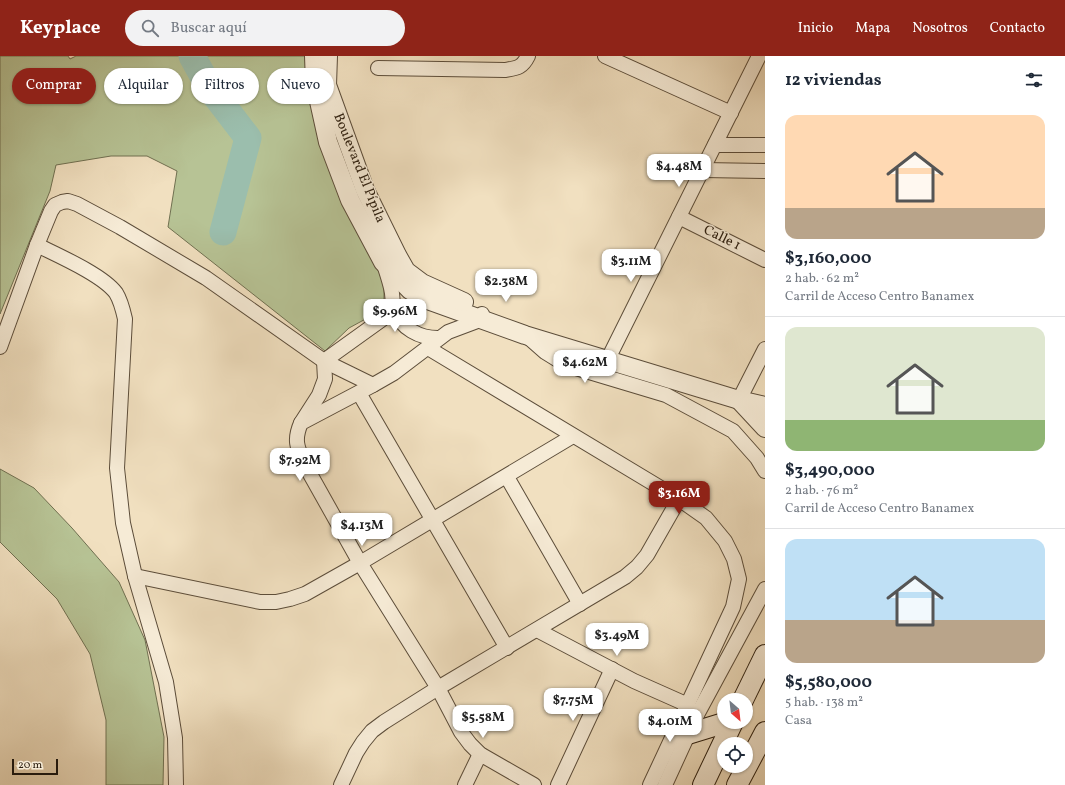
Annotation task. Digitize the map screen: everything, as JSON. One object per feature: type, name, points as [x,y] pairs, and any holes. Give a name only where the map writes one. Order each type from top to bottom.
[{"type":"main road","points":[[746,693],[765,655]]},
{"type":"main road","points":[[688,734],[717,725]]},
{"type":"main road","points":[[703,785],[730,729]]},
{"type":"main road","points":[[737,785],[765,732]]},
{"type":"street","name":"Boulevard El Pípila","points":[[314,56],[315,83],[328,142],[350,200],[383,262],[410,290],[425,299],[524,326],[739,400],[765,406]]},
{"type":"street","name":"Boulevard El Pípila","points":[[328,56],[327,85],[365,190],[406,271],[422,283],[482,315],[525,335],[609,356]]},
{"type":"street","points":[[378,68],[505,70],[517,68],[524,64],[528,56]]},
{"type":"street","points":[[606,56],[731,113]]},
{"type":"street","points":[[609,356],[760,56]]},
{"type":"street","points":[[715,145],[765,145]]},
{"type":"street","points":[[703,170],[765,170]]},
{"type":"street","points":[[0,346],[51,211],[55,205],[68,201],[77,204],[120,227],[206,278],[324,361],[373,385]]},
{"type":"street","name":"Calle 1","points":[[679,217],[765,260]]},
{"type":"street","points":[[37,245],[75,263],[109,285],[116,294],[125,319],[117,468],[123,523],[135,576],[166,682],[175,738],[176,785]]},
{"type":"street","points":[[383,262],[391,287],[394,310],[407,328],[416,334],[428,338],[438,338]]},
{"type":"street","points":[[324,361],[394,310]]},
{"type":"street","points":[[301,424],[394,373],[428,348],[438,338],[482,315]]},
{"type":"street","points":[[525,335],[544,352],[566,365],[666,395],[733,431],[757,458],[765,471]]},
{"type":"street","points":[[428,348],[679,499],[706,518],[725,541],[734,559],[739,579],[733,607],[650,785]]},
{"type":"street","points":[[765,349],[739,400],[765,428]]},
{"type":"street","points":[[324,361],[324,379],[319,395],[296,434],[298,450],[360,563],[438,688],[461,732],[480,754],[534,785]]},
{"type":"street","points":[[359,393],[507,648]]},
{"type":"street","points":[[135,576],[260,602],[276,602],[290,599],[305,594],[360,563],[507,477],[573,436]]},
{"type":"street","points":[[507,477],[580,604]]},
{"type":"street","points":[[341,785],[356,753],[372,732],[384,722],[438,688],[625,577],[637,567],[647,555],[679,499]]},
{"type":"street","points":[[665,785],[698,713],[765,589]]},
{"type":"street","points":[[537,630],[634,681],[688,705]]},
{"type":"street","points":[[558,785],[612,669]]},
{"type":"street","points":[[465,785],[480,754]]},
{"type":"green space","points":[[0,56],[68,56],[70,59],[76,56],[311,56],[310,68],[267,68],[267,104],[321,104],[384,281],[384,309],[349,328],[325,351],[168,227],[177,171],[147,156],[111,156],[56,165],[50,191],[0,314]]},
{"type":"green space","points":[[0,469],[34,488],[72,528],[119,582],[145,640],[164,737],[163,785],[106,785],[106,720],[90,654],[57,599],[0,542]]},
{"type":"waterway","points":[[192,56],[209,87],[248,138],[223,232]]}]
